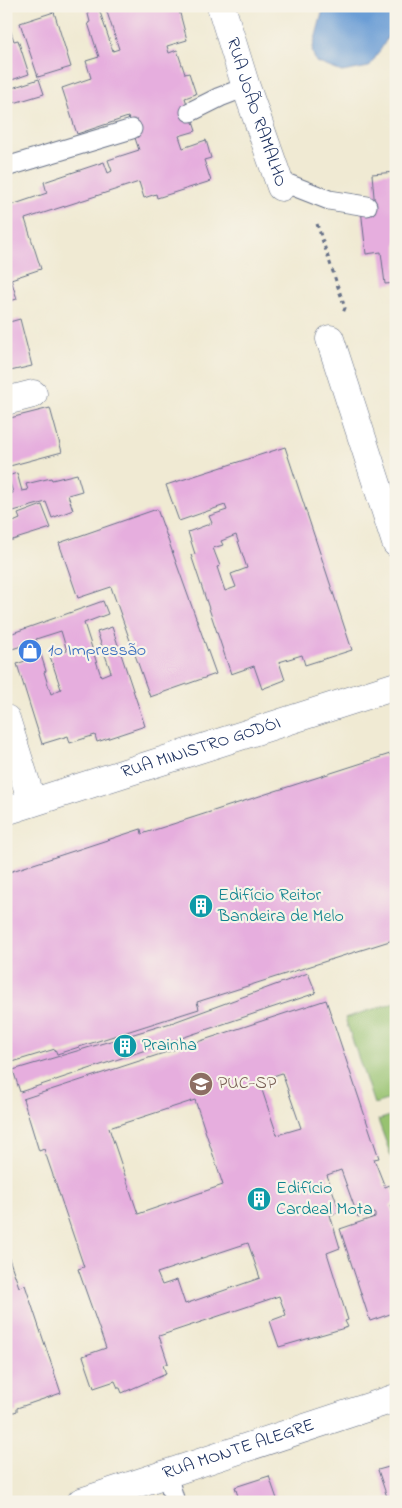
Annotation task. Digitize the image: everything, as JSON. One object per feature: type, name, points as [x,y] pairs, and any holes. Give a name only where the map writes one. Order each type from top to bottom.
[{"type":"street","name":"RUA JOÃO RAMALHO","points":[[220,6],[280,184]]},
{"type":"street","points":[[330,340],[396,543]]},
{"type":"street","points":[[6,401],[33,394]]},
{"type":"street","name":"RUA MINISTRO GODÓI","points":[[6,811],[396,686]]},
{"type":"street","points":[[6,719],[32,802]]},
{"type":"street","name":"RUA MONTE ALEGRE","points":[[81,1502],[396,1398]]},
{"type":"lane","points":[[190,112],[246,87]]},
{"type":"lane","points":[[6,167],[132,129]]},
{"type":"lane","points":[[280,184],[329,200],[366,206]]},
{"type":"lane","points":[[167,1474],[175,1502]]},
{"type":"path","points":[[316,221],[345,308],[330,340]]},
{"type":"green space","points":[[396,1002],[396,1097],[374,1104],[345,1018]]},
{"type":"green space","points":[[396,1114],[396,1170],[378,1120]]},
{"type":"water","points":[[324,6],[396,6],[391,31],[369,67],[342,72],[316,62],[312,51]]},
{"type":"building","points":[[98,6],[113,51],[119,49],[105,6],[178,6],[187,40],[167,46],[169,53],[177,50],[185,74],[189,73],[196,94],[185,98],[196,131],[179,136],[183,148],[206,140],[211,158],[204,160],[211,181],[157,198],[156,194],[144,198],[139,182],[25,219],[41,269],[11,279],[17,299],[6,302],[6,280],[9,279],[6,271],[6,207],[47,193],[44,182],[104,162],[108,173],[112,171],[108,160],[139,150],[128,117],[77,134],[62,88],[91,78],[86,61],[99,57],[88,23],[90,22],[87,10]]},
{"type":"building","points":[[54,12],[71,67],[38,77],[20,23]]},
{"type":"building","points":[[6,17],[14,41],[18,40],[29,74],[6,82]]},
{"type":"building","points":[[39,79],[44,94],[14,103],[9,89]]},
{"type":"building","points":[[396,172],[396,283],[385,284],[381,252],[366,254],[361,209],[375,208],[372,174]]},
{"type":"building","points":[[20,319],[32,366],[6,372],[6,323]]},
{"type":"building","points":[[50,408],[62,452],[6,467],[6,419]]},
{"type":"building","points":[[285,447],[352,650],[305,665],[302,655],[279,662],[285,680],[262,689],[254,666],[231,674],[191,555],[195,554],[188,532],[212,523],[209,516],[227,510],[225,505],[179,521],[166,485]],"holes":[[[236,535],[247,568],[231,574],[236,587],[225,591],[217,567],[220,566],[213,548],[223,545],[221,541]]]},
{"type":"building","points":[[17,473],[22,491],[28,490],[26,484],[77,474],[82,491],[68,495],[73,510],[52,518],[46,502],[6,513],[6,495],[13,493],[8,476]]},
{"type":"building","points":[[42,505],[51,528],[6,542],[6,516],[8,516],[11,523],[20,519],[18,514]]},
{"type":"building","points":[[157,509],[216,674],[150,697],[111,587],[78,598],[59,543]]},
{"type":"building","points":[[103,601],[108,614],[84,623],[101,676],[111,672],[97,632],[112,627],[145,726],[97,742],[95,735],[70,743],[68,736],[42,744],[17,664],[30,659],[25,645],[12,649],[7,635]],"holes":[[[61,631],[67,651],[50,656],[61,689],[51,694],[36,639]]]},
{"type":"building","name":"Edifício Reitor Bandeira de Melo","points":[[390,754],[396,772],[396,939],[197,1002],[199,1009],[57,1054],[55,1049],[6,1064],[6,873],[141,829],[142,834]]},
{"type":"building","name":"Prainha","points":[[308,973],[316,993],[20,1092],[13,1070],[174,1022]]},
{"type":"building","name":"Edifício Cardeal Mota","points":[[326,1000],[379,1158],[374,1159],[385,1187],[390,1185],[396,1202],[390,1205],[396,1217],[396,1312],[370,1321],[340,1229],[375,1217],[375,1213],[358,1217],[341,1170],[327,1175],[340,1212],[330,1215],[340,1248],[327,1253],[348,1320],[345,1321],[348,1327],[279,1347],[270,1321],[286,1315],[279,1296],[159,1336],[168,1363],[163,1365],[166,1374],[122,1393],[115,1381],[94,1388],[83,1356],[106,1348],[78,1269],[84,1267],[44,1149],[39,1151],[23,1099]],"holes":[[[282,1073],[301,1128],[277,1135],[259,1081]],[[195,1100],[223,1185],[138,1214],[109,1128]],[[248,1243],[260,1278],[185,1304],[177,1280],[162,1285],[157,1273]]]},
{"type":"building","points":[[6,1250],[19,1287],[25,1285],[61,1393],[17,1408],[17,1411],[6,1415]]},
{"type":"building","points":[[396,1465],[396,1502],[393,1502],[391,1497],[387,1497],[378,1470]]},
{"type":"building","points":[[269,1476],[277,1499],[267,1502],[240,1502],[235,1487]]},
{"type":"place","name":"1o Impressão","points":[[30,651]]},
{"type":"place","name":"Edifício Reitor Bandeira de Melo","points":[[201,906]]},
{"type":"place","name":"Prainha","points":[[125,1046]]},
{"type":"place","name":"PUC-SP","points":[[201,1084]]},
{"type":"place","name":"Edifício Cardeal Mota","points":[[259,1199]]}]
